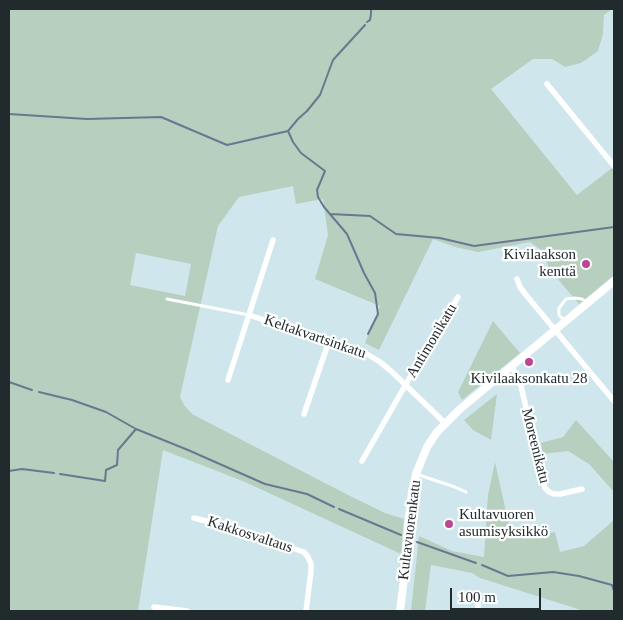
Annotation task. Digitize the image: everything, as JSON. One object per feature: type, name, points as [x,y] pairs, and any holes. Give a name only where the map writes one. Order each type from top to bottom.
[{"type":"street","points":[[547,84],[614,166]]},
{"type":"street","points":[[228,380],[273,240]]},
{"type":"street","points":[[517,279],[526,295],[614,401]]},
{"type":"street","name":"Kultavuorenkatu","points":[[400,611],[408,526],[416,474],[427,447],[437,432],[460,409],[614,283]]},
{"type":"street","name":"Antimonikatu","points":[[362,461],[458,297]]},
{"type":"street","name":"Keltakvartsinkatu","points":[[249,315],[367,354],[380,362],[445,423]]},
{"type":"street","points":[[304,414],[329,342]]},
{"type":"street","name":"Moreenikatu","points":[[511,367],[520,382],[545,488],[554,494],[582,489]]},
{"type":"street","name":"Kakkosvaltaus","points":[[194,518],[222,525],[304,552],[311,564],[306,611]]},
{"type":"street","points":[[478,601],[478,611]]},
{"type":"street","points":[[154,607],[187,611]]},
{"type":"lane","points":[[167,299],[249,315]]},
{"type":"lane","points":[[565,322],[559,315],[559,308],[566,299],[582,299],[588,303]]},
{"type":"lane","points":[[416,474],[466,492]]},
{"type":"green space","points":[[9,9],[612,9],[604,15],[603,34],[598,51],[581,63],[565,67],[552,59],[533,59],[491,89],[577,195],[612,168],[614,170],[614,275],[579,304],[550,270],[541,250],[530,242],[478,252],[455,247],[433,239],[379,350],[365,343],[380,306],[315,279],[328,235],[323,199],[296,204],[293,186],[239,197],[218,226],[180,397],[184,405],[192,414],[348,495],[385,513],[404,519],[401,554],[245,482],[163,450],[138,611],[9,611]],"holes":[[[136,253],[191,264],[185,296],[130,285]]]},
{"type":"green space","points":[[493,321],[520,353],[462,400],[458,392]]},
{"type":"green space","points":[[497,394],[491,440],[473,430],[464,420]]},
{"type":"green space","points":[[576,420],[614,462],[614,492],[589,464],[568,451],[543,454],[541,443],[563,437]]},
{"type":"green space","points":[[495,462],[509,525],[528,537],[555,532],[560,552],[584,546],[614,520],[614,611],[584,611],[480,578],[472,573],[431,565],[425,611],[411,611],[419,536],[452,551],[484,557],[488,495]]},
{"type":"waterway","points":[[367,22],[370,20],[371,9]]},
{"type":"waterway","points":[[9,114],[87,119],[161,117],[227,145],[288,131],[320,95],[333,60],[365,25]]},
{"type":"waterway","points":[[288,131],[301,153],[325,171],[317,190],[318,197],[347,234],[375,293],[378,314],[368,334]]},
{"type":"waterway","points":[[330,214],[370,216],[396,234],[440,238],[474,246],[614,227]]},
{"type":"waterway","points":[[9,382],[32,390]]},
{"type":"waterway","points":[[39,392],[72,400],[106,412],[136,429],[265,484],[307,494],[334,507]]},
{"type":"waterway","points":[[60,474],[105,481],[106,470],[117,465],[118,450],[136,429]]},
{"type":"waterway","points":[[9,471],[22,469],[54,473]]},
{"type":"waterway","points":[[339,509],[401,535]]},
{"type":"waterway","points":[[417,542],[476,563]]},
{"type":"waterway","points":[[482,565],[508,576],[553,572],[579,576],[612,585],[614,591]]},
{"type":"place","name":"Kivilaakson kenttä","points":[[586,264]]},
{"type":"place","name":"Kivilaaksonkatu 28","points":[[529,362]]},
{"type":"place","name":"Kultavuoren asumisyksikkö","points":[[449,524]]}]
